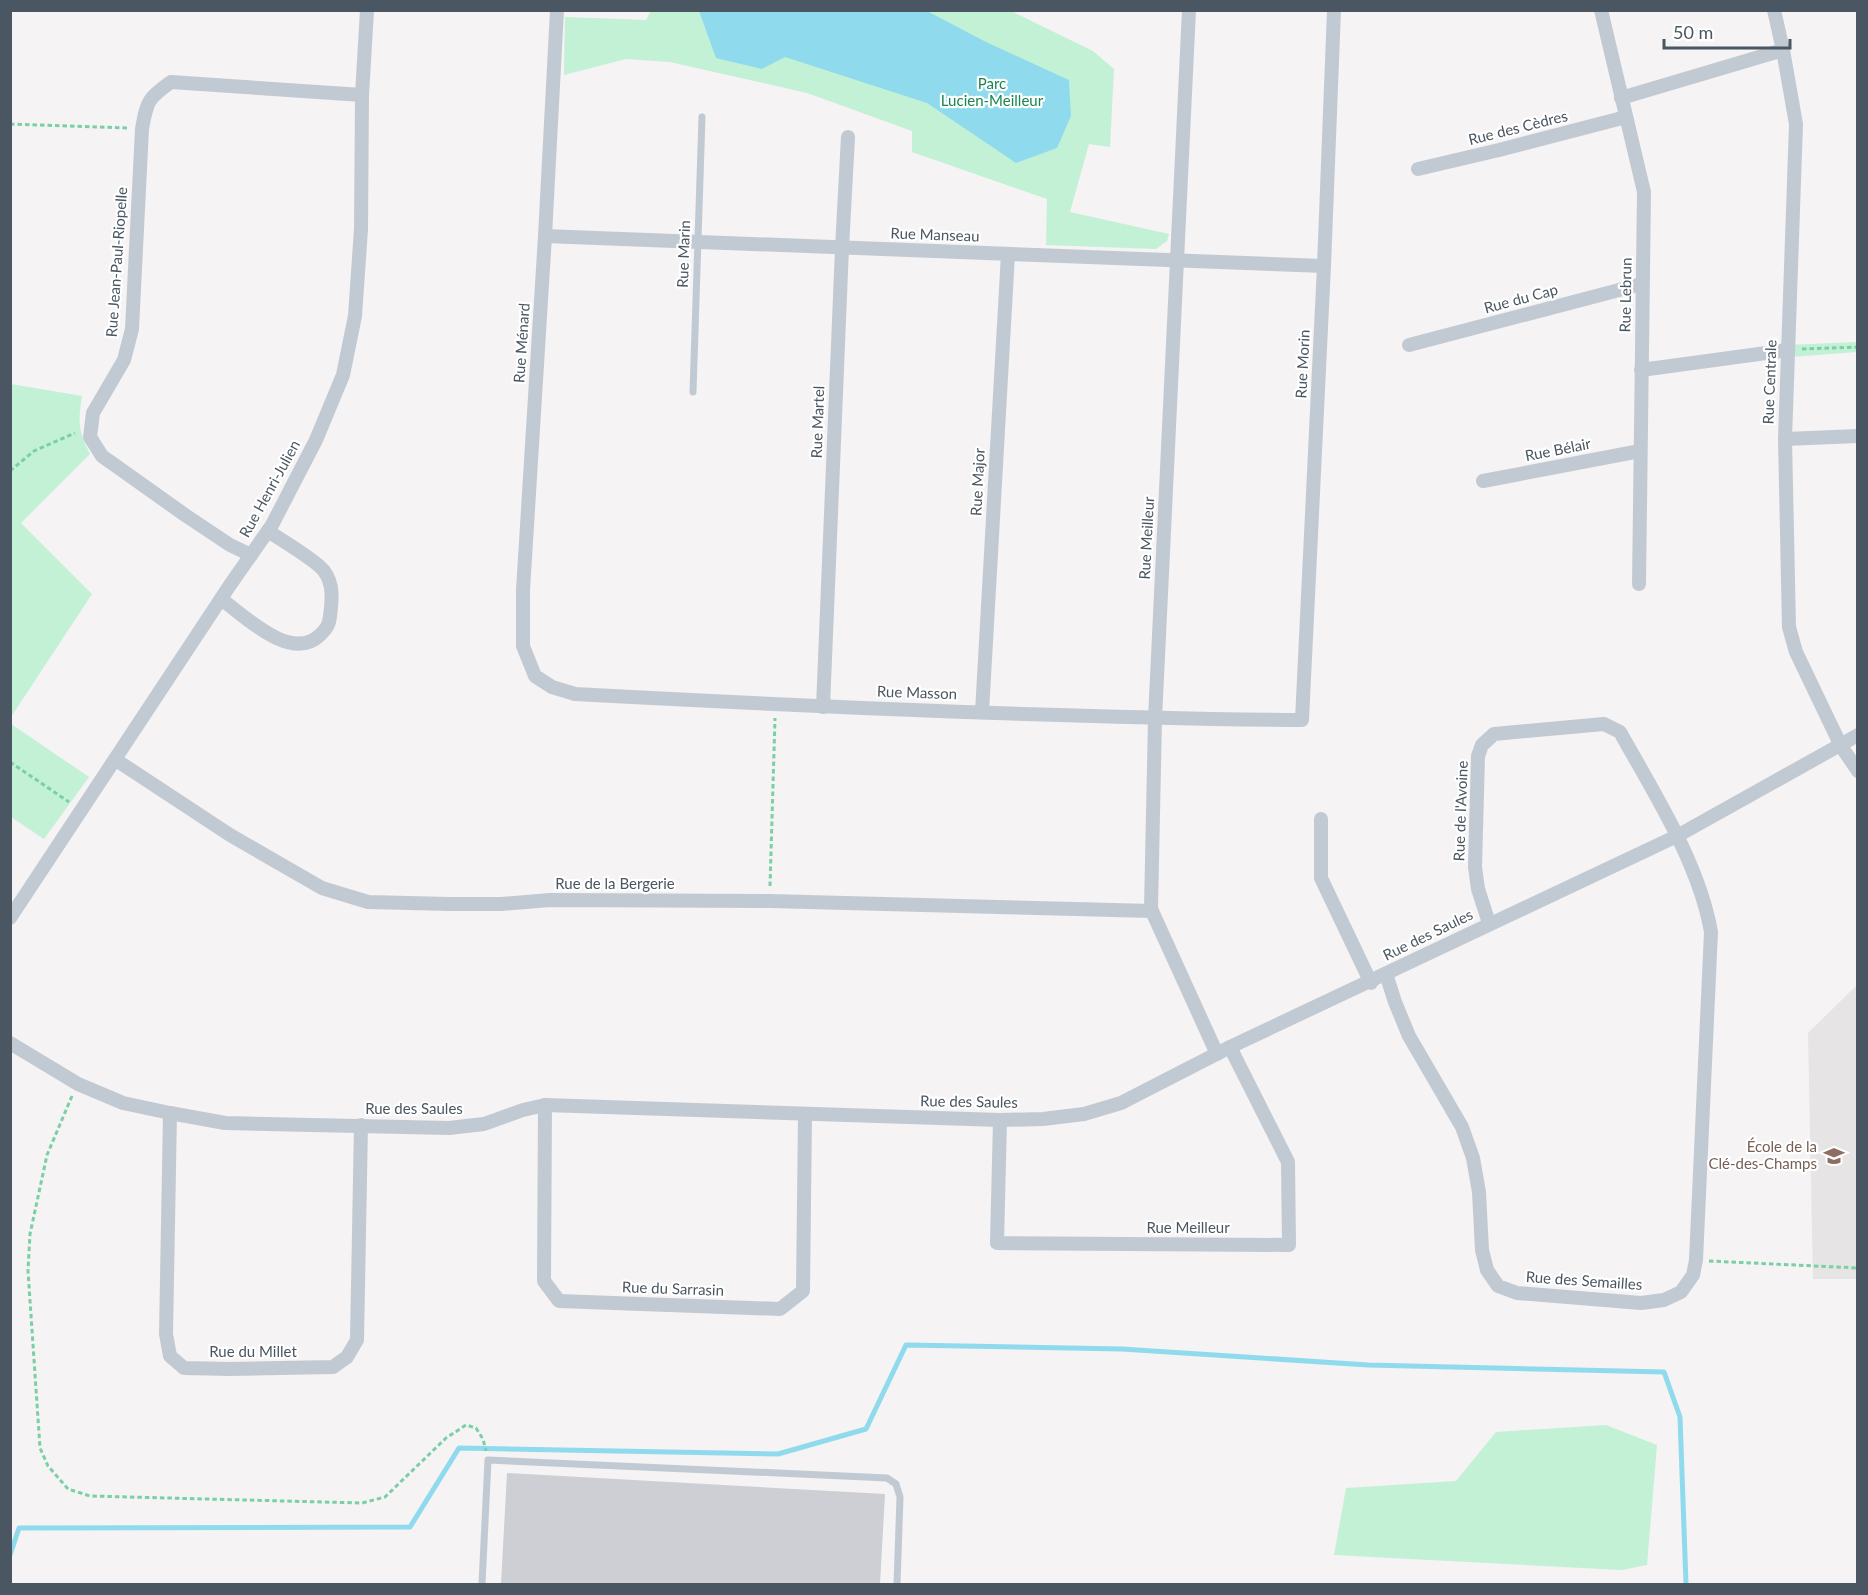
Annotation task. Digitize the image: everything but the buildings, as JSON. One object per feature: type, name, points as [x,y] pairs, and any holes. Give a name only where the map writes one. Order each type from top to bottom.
[{"type":"street","name":"Rue Henri-Julien","points":[[10,918],[268,531],[316,440],[343,375],[355,316],[361,229],[362,95],[367,10]]},
{"type":"street","name":"Rue Ménard","points":[[535,676],[523,646],[523,590],[557,10]]},
{"type":"street","name":"Rue Meilleur","points":[[1189,10],[1155,719],[1151,897],[1152,911],[1217,1054]]},
{"type":"street","name":"Rue Morin","points":[[1302,720],[1334,10]]},
{"type":"street","name":"Rue Lebrun","points":[[1601,10],[1644,192],[1639,584]]},
{"type":"street","name":"Rue Centrale","points":[[1774,10],[1796,124],[1785,439],[1789,627],[1796,652],[1841,746],[1857,771]]},
{"type":"street","points":[[1621,98],[1783,50]]},
{"type":"street","name":"Rue Jean-Paul-Riopelle","points":[[91,426],[93,413],[124,360],[132,329],[142,129],[144,114],[152,95],[171,82],[362,95]]},
{"type":"street","name":"Rue des Cèdres","points":[[1418,169],[1626,117]]},
{"type":"street","name":"Rue Martel","points":[[824,707],[848,137]]},
{"type":"street","name":"Rue Manseau","points":[[545,236],[1324,266]]},
{"type":"street","name":"Rue Major","points":[[982,712],[1008,254]]},
{"type":"street","name":"Rue du Cap","points":[[1408,345],[1642,284]]},
{"type":"street","points":[[1641,370],[1788,350]]},
{"type":"street","points":[[91,426],[90,437],[102,456],[230,545],[251,555]]},
{"type":"street","points":[[1785,439],[1857,436]]},
{"type":"street","name":"Rue Bélair","points":[[1483,481],[1640,451]]},
{"type":"street","points":[[221,599],[273,638],[302,645],[316,639],[329,627],[332,585],[324,570],[268,531]]},
{"type":"street","name":"Rue Masson","points":[[535,676],[552,687],[575,694],[775,705],[1155,719],[1302,720]]},
{"type":"street","name":"Rue de l'Avoine","points":[[1489,923],[1478,889],[1475,867],[1478,756],[1482,745],[1494,734],[1604,724],[1620,732],[1677,836]]},
{"type":"street","name":"Rue des Saules","points":[[10,1043],[78,1084],[123,1103],[225,1123],[449,1128],[484,1124],[545,1105],[1000,1120],[1043,1119],[1084,1114],[1121,1103],[1230,1047],[1370,983],[1489,923],[1677,836],[1857,735]]},
{"type":"street","name":"Rue de la Bergerie","points":[[116,760],[230,835],[322,888],[368,902],[501,904],[550,900],[769,901],[1152,911]]},
{"type":"street","points":[[1321,819],[1321,878],[1370,983]]},
{"type":"street","name":"Rue des Semailles","points":[[1386,974],[1409,1036],[1462,1127],[1473,1158],[1479,1192],[1482,1250],[1487,1270],[1498,1286],[1517,1293],[1641,1303],[1664,1300],[1681,1292],[1693,1275],[1696,1260],[1711,932],[1707,908],[1677,836]]},
{"type":"street","name":"Rue Meilleur","points":[[1000,1120],[997,1243],[1289,1245],[1288,1162],[1230,1047]]},
{"type":"street","name":"Rue du Sarrasin","points":[[545,1105],[544,1281],[559,1301],[780,1310],[802,1291],[805,1114]]},
{"type":"street","name":"Rue du Millet","points":[[170,1113],[166,1334],[170,1356],[184,1368],[230,1370],[333,1367],[347,1357],[357,1340],[361,1125]]},
{"type":"lane","name":"Rue Marin","points":[[693,392],[702,117]]},
{"type":"lane","points":[[482,1584],[488,1461],[887,1478],[896,1485],[900,1497],[897,1584]]},
{"type":"path","points":[[10,123],[142,129]]},
{"type":"path","points":[[1788,350],[1857,347]]},
{"type":"path","points":[[10,471],[34,451],[91,426]]},
{"type":"path","points":[[769,901],[775,705]]},
{"type":"path","points":[[10,762],[82,811]]},
{"type":"path","points":[[78,1084],[47,1155],[30,1234],[28,1272],[40,1448],[48,1466],[68,1489],[90,1496],[362,1503],[385,1497],[446,1438],[466,1425],[476,1428],[483,1439],[488,1461]]},
{"type":"path","points":[[1696,1260],[1857,1268]]},
{"type":"shaded area","name":"École de la Clé-des-Champs","points":[[1857,985],[1857,1279],[1813,1279],[1808,1033]]},
{"type":"green space","name":"Parc Lucien-Meilleur","points":[[651,10],[1011,11],[1093,51],[1114,69],[1110,147],[1089,144],[1070,212],[1169,234],[1167,241],[1156,249],[1046,245],[1047,199],[912,152],[912,131],[807,93],[670,62],[626,59],[564,75],[565,17],[646,20]]},
{"type":"green space","points":[[1857,342],[1857,352],[1791,357],[1788,345]]},
{"type":"green space","points":[[11,384],[82,396],[80,426],[90,454],[21,523],[92,594],[11,717]]},
{"type":"green space","points":[[11,724],[89,777],[44,839],[11,817]]},
{"type":"green space","points":[[1606,1425],[1657,1445],[1647,1565],[1622,1570],[1334,1555],[1346,1488],[1456,1481],[1496,1432]]},
{"type":"water","points":[[699,11],[927,11],[986,42],[1069,80],[1071,116],[1057,148],[1016,163],[927,103],[785,57],[762,69],[716,58]]},
{"type":"waterway","points":[[10,1555],[19,1528],[410,1527],[459,1448],[778,1454],[866,1429],[906,1345],[1122,1349],[1368,1365],[1664,1372],[1680,1417],[1686,1584]]},
{"type":"place","name":"École de la Clé-des-Champs","points":[[1834,1156]]}]
